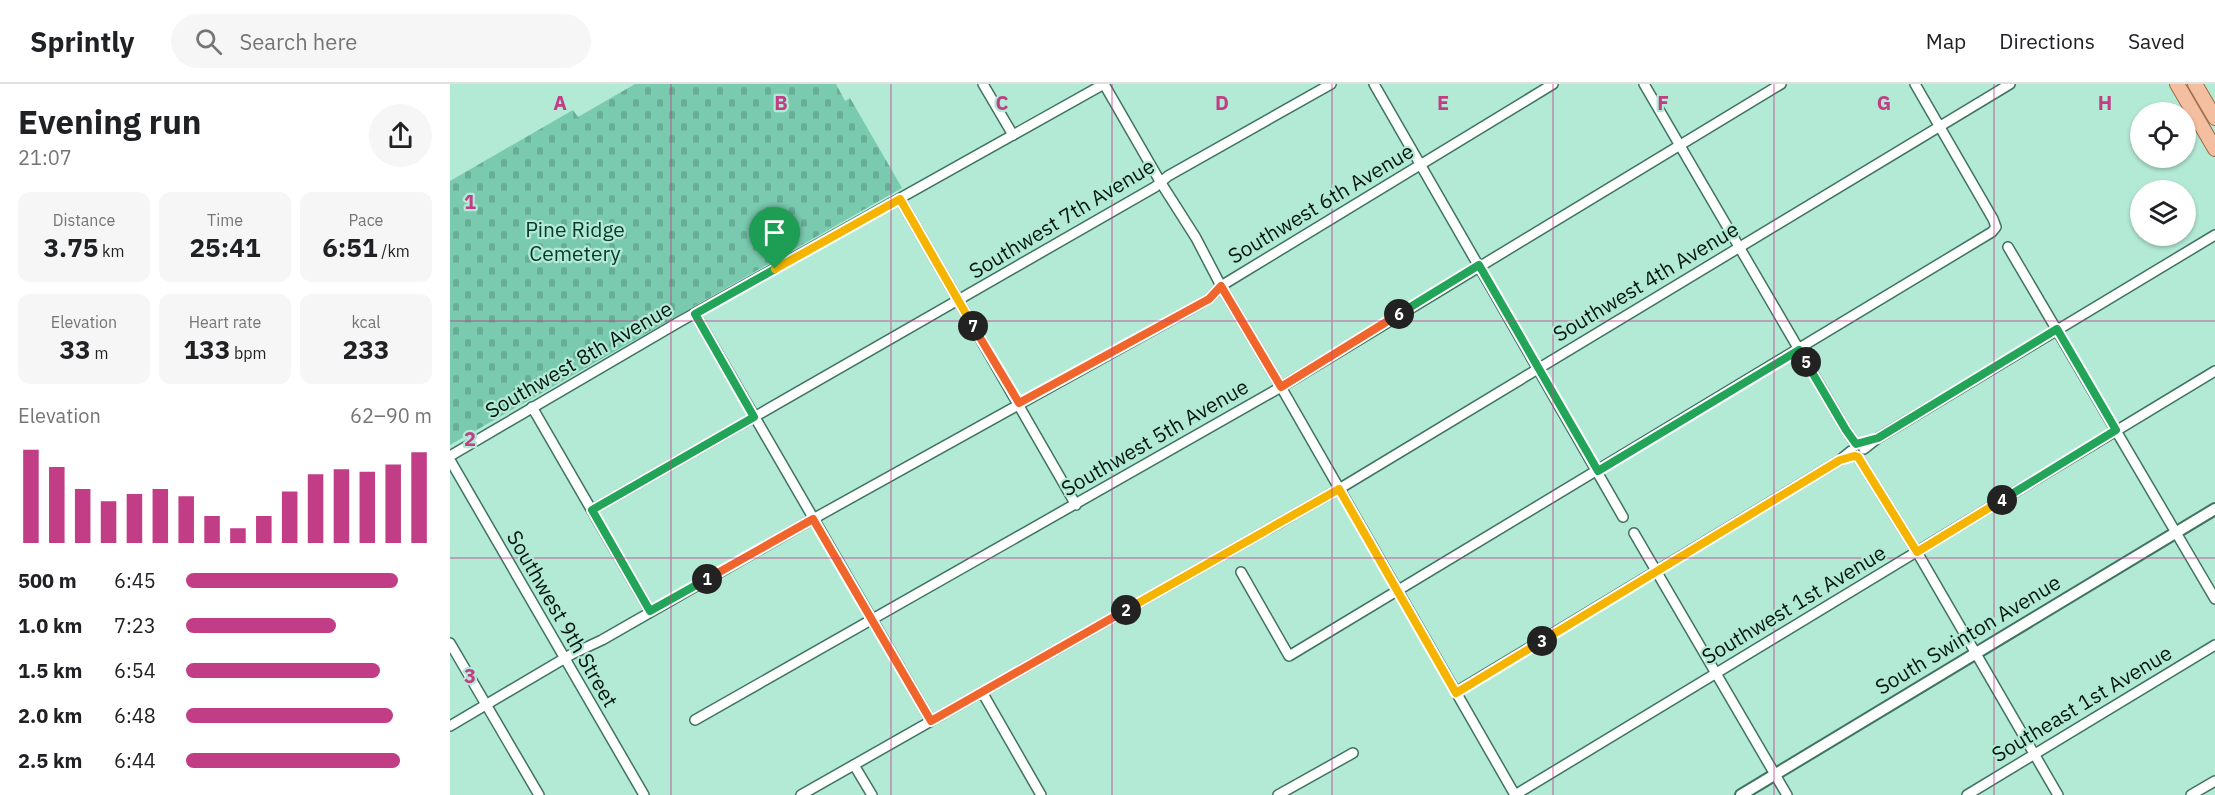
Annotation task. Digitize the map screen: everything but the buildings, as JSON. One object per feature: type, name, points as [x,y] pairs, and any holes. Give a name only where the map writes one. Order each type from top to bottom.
[{"type":"main road","points":[[2177,84],[2187,102]]},
{"type":"main road","points":[[2195,84],[2209,99],[2215,118]]},
{"type":"main road","points":[[2196,117],[2215,149]]},
{"type":"street","points":[[983,84],[1013,135]]},
{"type":"street","points":[[1104,84],[1201,248],[1515,795]]},
{"type":"street","name":"Southwest 8th Avenue","points":[[450,458],[532,407],[1104,84]]},
{"type":"street","name":"Southwest 7th Avenue","points":[[592,510],[1331,84]]},
{"type":"street","points":[[1374,84],[1623,517]]},
{"type":"street","name":"Southwest 6th Avenue","points":[[450,726],[1019,403],[1209,299],[1221,286],[1553,84]]},
{"type":"street","points":[[1644,84],[1857,450],[1868,465],[1868,473],[1917,552],[2058,795]]},
{"type":"street","name":"Southwest 5th Avenue","points":[[695,720],[1281,387],[1780,84]]},
{"type":"street","points":[[1240,572],[1289,656],[1992,232],[1996,227],[1993,219],[1915,84]]},
{"type":"street","name":"Southwest 4th Avenue","points":[[801,795],[1339,489],[2010,84]]},
{"type":"street","points":[[2196,107],[2209,99]]},
{"type":"street","points":[[900,199],[1076,505]]},
{"type":"street","points":[[1456,693],[2215,235]]},
{"type":"street","points":[[2008,247],[2215,599]]},
{"type":"street","points":[[695,314],[931,721]]},
{"type":"street","name":"Southwest 1st Avenue","points":[[1515,795],[2215,371]]},
{"type":"street","points":[[532,407],[650,611]]},
{"type":"street","name":"Southwest 9th Street","points":[[450,458],[644,795]]},
{"type":"street","name":"South Swinton Avenue","points":[[1741,795],[2215,509]]},
{"type":"street","points":[[1634,533],[1787,795]]},
{"type":"street","points":[[450,643],[539,795]]},
{"type":"street","name":"Southeast 1st Avenue","points":[[1967,795],[2215,645]]},
{"type":"street","points":[[982,692],[1041,795]]},
{"type":"street","points":[[1278,795],[1353,753]]},
{"type":"street","points":[[854,765],[872,795]]},
{"type":"street","points":[[2191,795],[2215,781]]},
{"type":"green space","name":"Pine Ridge Cemetery","points":[[635,84],[836,84],[845,101],[850,98],[902,188],[450,445],[450,181],[573,110],[578,117]]},
{"type":"route","points":[[900,199],[1019,403],[1209,299],[1221,286],[1281,387],[1479,265],[1598,471],[1799,350],[1846,430],[1852,435],[1856,444],[1860,444],[1878,438],[2057,329],[2116,430],[1917,552],[1858,457],[1840,460],[1456,693],[1339,489],[931,721],[813,519],[650,611],[592,510],[754,417],[695,314],[775,269],[900,199]]}]
